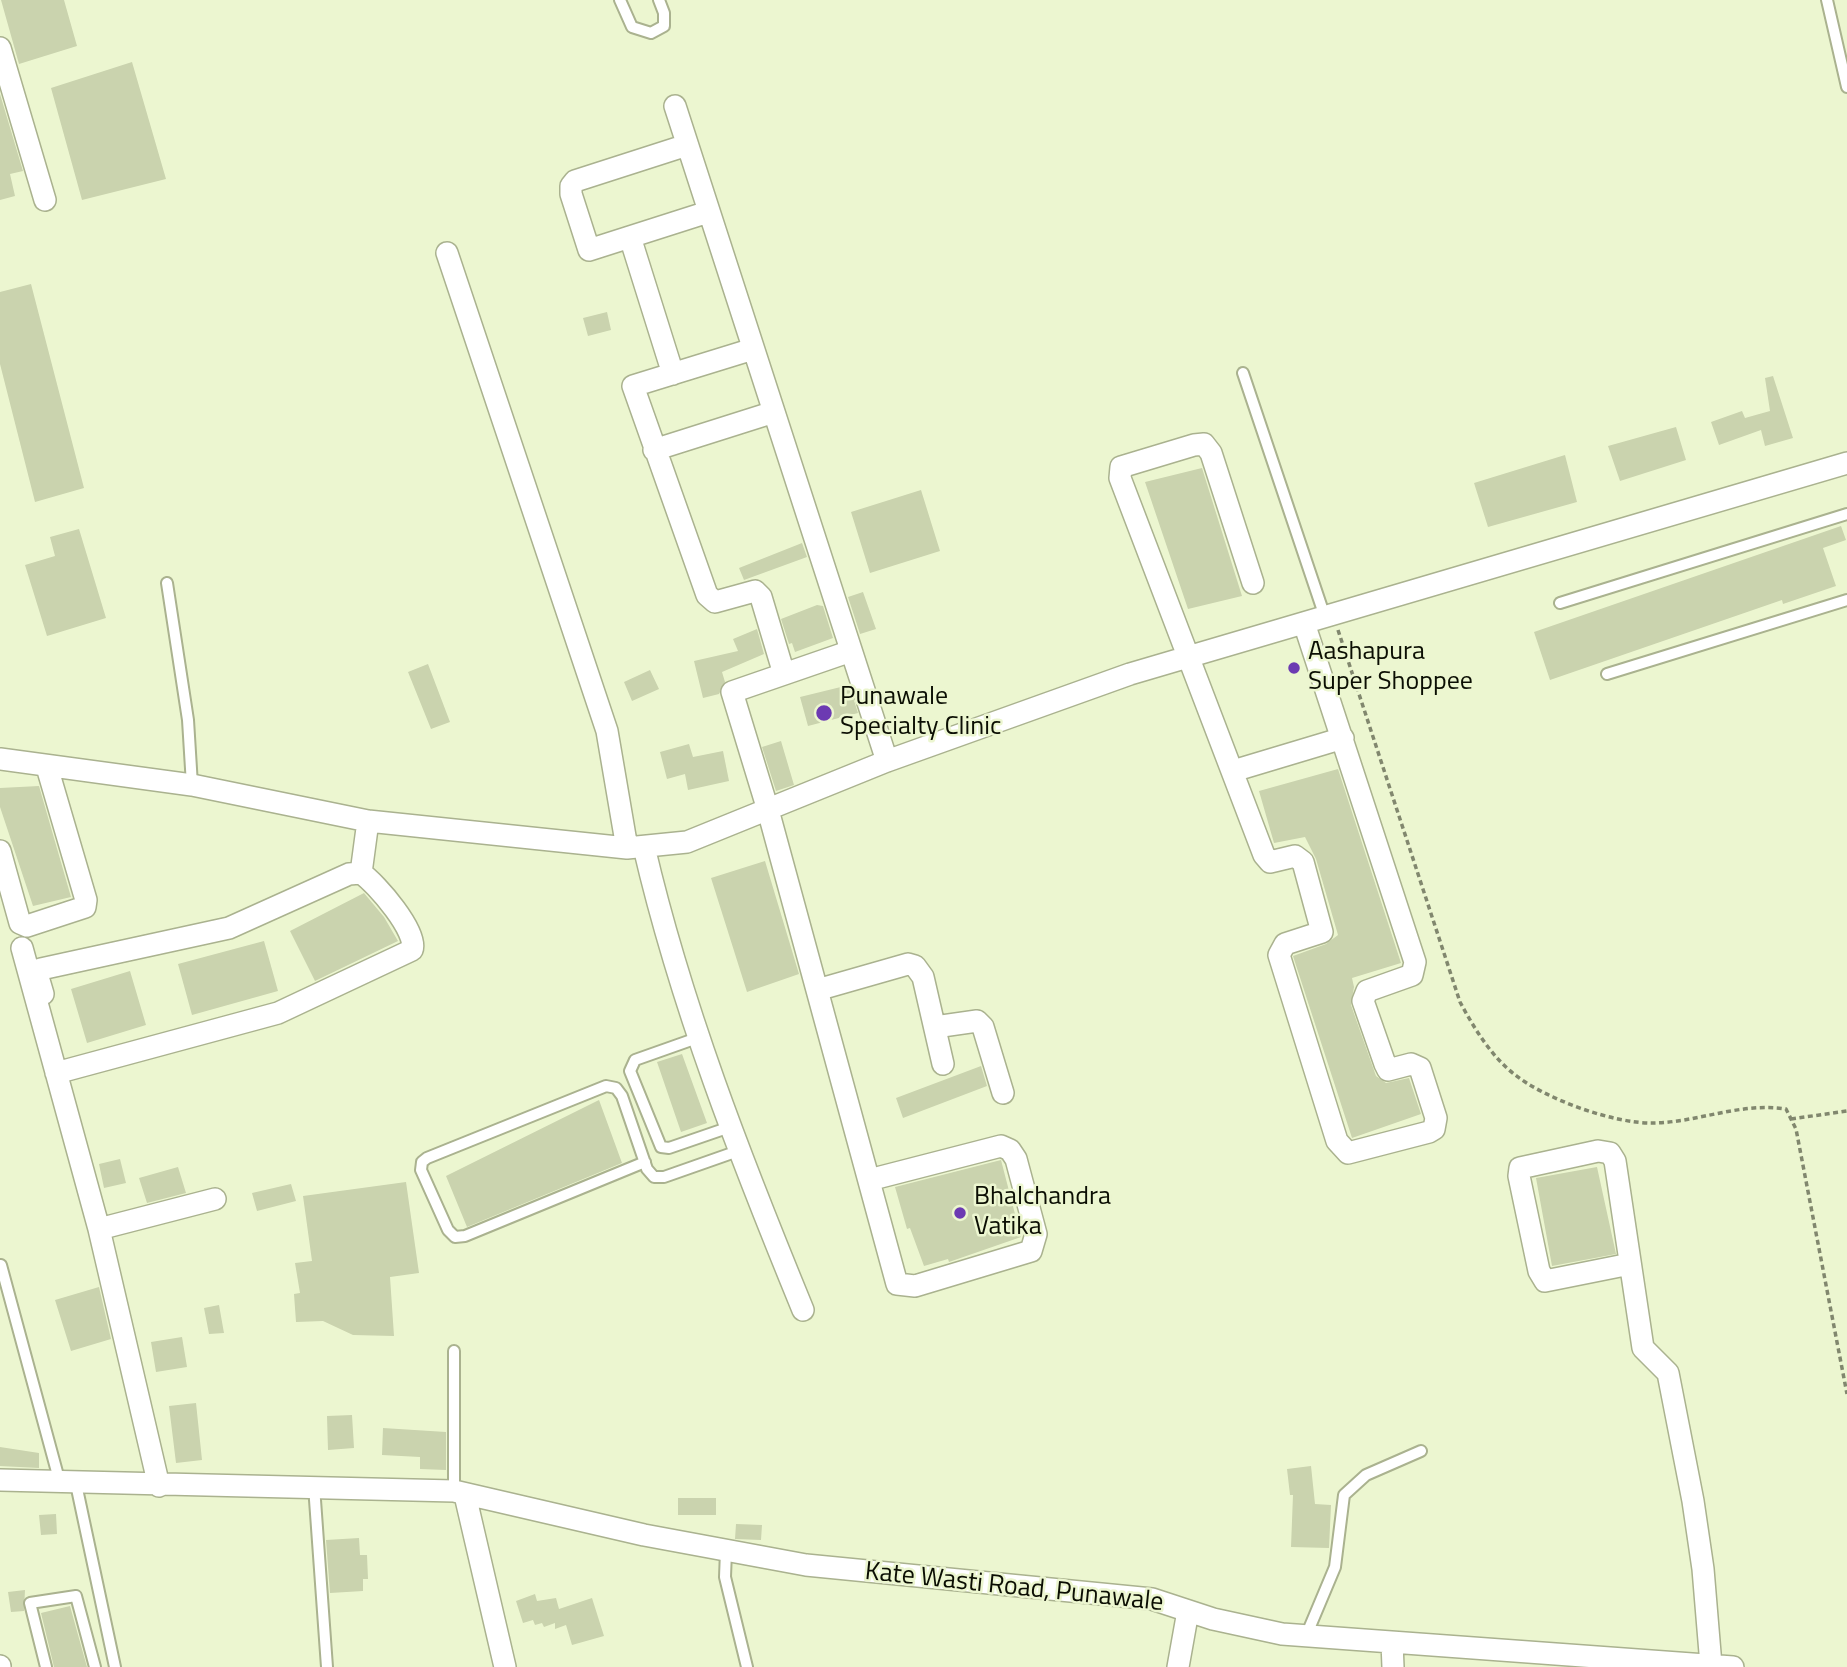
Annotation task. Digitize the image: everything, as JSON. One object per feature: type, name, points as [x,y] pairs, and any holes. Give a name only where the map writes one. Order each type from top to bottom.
[{"type":"street","points":[[0,48],[45,200]]},
{"type":"street","points":[[675,106],[887,761]]},
{"type":"street","points":[[687,145],[575,181],[571,186],[589,250],[708,212]]},
{"type":"street","points":[[630,237],[673,374]]},
{"type":"street","points":[[447,253],[607,731],[636,847],[738,1151],[803,1310]]},
{"type":"street","points":[[753,349],[633,386],[707,595],[715,601],[755,591],[761,597],[784,674]]},
{"type":"street","points":[[654,450],[774,412]]},
{"type":"street","points":[[1253,583],[1211,453],[1204,444],[1121,467],[1120,478],[1191,656],[1266,858],[1275,862],[1295,856],[1303,862],[1322,928],[1320,934],[1285,944],[1279,955],[1337,1141],[1348,1153],[1429,1132],[1434,1129],[1436,1118],[1420,1068],[1412,1064],[1388,1070],[1363,1001],[1367,991],[1412,975],[1415,962],[1304,623]]},
{"type":"street","points":[[0,759],[192,785],[368,821],[636,847],[687,842],[887,761],[1130,674],[1847,463]]},
{"type":"street","points":[[851,651],[732,692],[768,810],[897,1284],[905,1287],[1031,1251],[1034,1245],[1036,1234],[1016,1159],[1010,1150],[1002,1146],[869,1180]]},
{"type":"street","points":[[1233,771],[1343,738]]},
{"type":"street","points":[[0,851],[20,923],[27,926],[85,907],[86,900],[47,767]]},
{"type":"street","points":[[362,873],[368,821]]},
{"type":"street","points":[[60,1072],[278,1013],[412,950],[413,939],[373,882],[362,873],[349,874],[229,928],[41,970],[38,977],[60,1072],[99,1230],[159,1486]]},
{"type":"street","points":[[22,948],[60,1072]]},
{"type":"street","points":[[817,990],[908,964],[915,966],[923,977],[943,1064]]},
{"type":"street","points":[[935,1027],[977,1021],[983,1027],[1003,1093]]},
{"type":"street","points":[[1630,1264],[1545,1280],[1539,1271],[1519,1176],[1520,1168],[1598,1151],[1610,1153],[1615,1161],[1643,1348],[1668,1373],[1701,1556],[1711,1665]]},
{"type":"street","points":[[99,1230],[215,1199]]},
{"type":"street","name":"Kate Wasti Road, Punawale","points":[[0,1480],[159,1486],[314,1486],[459,1493],[806,1565],[1152,1599],[1271,1632],[1392,1642],[1527,1658],[1733,1667]]},
{"type":"street","points":[[459,1493],[505,1667]]},
{"type":"street","points":[[1178,1667],[1188,1611]]},
{"type":"street","points":[[1392,1642],[1393,1667]]},
{"type":"lane","points":[[620,0],[632,27],[651,33],[664,26],[664,13],[659,0]]},
{"type":"lane","points":[[1826,0],[1847,88]]},
{"type":"lane","points":[[1244,373],[1329,615]]},
{"type":"lane","points":[[1560,603],[1847,514]]},
{"type":"lane","points":[[167,583],[188,720],[192,785]]},
{"type":"lane","points":[[1607,674],[1847,600]]},
{"type":"lane","points":[[700,1037],[635,1060],[630,1071],[661,1147],[669,1147],[730,1126]]},
{"type":"lane","points":[[645,1162],[466,1236],[455,1237],[447,1230],[421,1170],[422,1162],[427,1158],[606,1086],[615,1088],[622,1096],[645,1162],[654,1177],[664,1177],[738,1151]]},
{"type":"lane","points":[[1,1265],[68,1484],[116,1667]]},
{"type":"lane","points":[[454,1351],[459,1493]]},
{"type":"lane","points":[[1306,1636],[1335,1567],[1344,1495],[1366,1475],[1421,1451]]},
{"type":"lane","points":[[314,1486],[321,1615],[327,1667]]},
{"type":"lane","points":[[726,1550],[725,1577],[747,1667]]},
{"type":"lane","points":[[46,1667],[30,1602],[76,1596],[95,1667]]},
{"type":"path","points":[[1329,615],[1460,1002],[1478,1034],[1514,1075],[1582,1110],[1653,1123],[1765,1106],[1786,1109],[1797,1129],[1847,1394]]},
{"type":"path","points":[[1791,1119],[1847,1111]]},
{"type":"building","points":[[1,0],[64,0],[77,46],[19,64]]},
{"type":"building","points":[[132,62],[166,179],[82,200],[51,88]]},
{"type":"building","points":[[0,94],[23,171],[10,174],[15,196],[0,200]]},
{"type":"building","points":[[31,284],[84,488],[35,502],[0,364],[0,292]]},
{"type":"building","points":[[607,312],[611,330],[588,336],[583,318]]},
{"type":"building","points":[[1773,376],[1793,438],[1765,446],[1761,430],[1719,445],[1711,422],[1742,411],[1745,418],[1770,411],[1765,378]]},
{"type":"building","points":[[1676,427],[1686,460],[1620,481],[1608,446]]},
{"type":"building","points":[[1565,455],[1577,502],[1488,527],[1474,483]]},
{"type":"building","points":[[1202,468],[1242,596],[1188,609],[1145,482]]},
{"type":"building","points":[[921,490],[940,551],[870,573],[851,512]]},
{"type":"building","points":[[1841,526],[1846,540],[1823,548],[1836,586],[1783,604],[1782,600],[1550,680],[1534,632]]},
{"type":"building","points":[[79,529],[106,618],[47,636],[25,565],[55,556],[50,537]]},
{"type":"building","points":[[802,543],[807,557],[744,580],[739,568]]},
{"type":"building","points":[[863,592],[876,629],[860,634],[848,597]]},
{"type":"building","points":[[817,605],[823,606],[833,638],[795,652],[792,643],[789,644],[781,619]]},
{"type":"building","points":[[757,629],[764,654],[722,672],[725,682],[719,694],[703,698],[694,661],[738,651],[733,639]]},
{"type":"building","points":[[428,664],[450,722],[431,729],[408,672]]},
{"type":"building","points":[[650,670],[659,689],[632,701],[624,682]]},
{"type":"building","points":[[849,685],[858,713],[808,726],[800,697]]},
{"type":"building","points":[[781,741],[794,785],[776,791],[762,747]]},
{"type":"building","points":[[689,744],[693,757],[723,751],[729,781],[688,790],[685,774],[667,779],[660,752]]},
{"type":"building","points":[[1338,769],[1401,963],[1352,978],[1354,987],[1351,1005],[1376,1076],[1386,1083],[1409,1078],[1421,1114],[1352,1138],[1293,956],[1326,944],[1338,935],[1316,859],[1305,837],[1274,843],[1259,791]]},
{"type":"building","points":[[39,786],[71,897],[33,906],[0,807],[0,788]]},
{"type":"building","points":[[765,861],[799,974],[747,992],[711,878]]},
{"type":"building","points":[[364,893],[384,917],[398,941],[315,981],[290,931]]},
{"type":"building","points":[[264,941],[278,991],[192,1015],[178,964]]},
{"type":"building","points":[[130,971],[146,1025],[87,1043],[71,989]]},
{"type":"building","points":[[682,1054],[707,1123],[681,1132],[657,1062]]},
{"type":"building","points":[[981,1066],[987,1086],[903,1118],[896,1098]]},
{"type":"building","points":[[599,1100],[622,1163],[467,1227],[446,1176]]},
{"type":"building","points":[[120,1159],[126,1183],[104,1188],[99,1164]]},
{"type":"building","name":"Bhalchandra Vatika","points":[[1001,1160],[1021,1237],[949,1262],[948,1259],[924,1266],[910,1228],[907,1229],[895,1187]]},
{"type":"building","points":[[178,1167],[186,1193],[147,1203],[139,1178]]},
{"type":"building","points":[[1597,1167],[1616,1254],[1552,1266],[1536,1178]]},
{"type":"building","points":[[406,1182],[419,1273],[390,1277],[394,1336],[353,1335],[323,1321],[296,1322],[294,1294],[300,1293],[295,1263],[312,1261],[303,1196]]},
{"type":"building","points":[[291,1184],[296,1201],[257,1211],[252,1193]]},
{"type":"building","points":[[99,1287],[111,1339],[71,1351],[55,1300]]},
{"type":"building","points":[[219,1305],[224,1333],[209,1334],[204,1308]]},
{"type":"building","points":[[182,1337],[187,1367],[156,1372],[151,1342]]},
{"type":"building","points":[[196,1403],[202,1460],[176,1463],[169,1406]]},
{"type":"building","points":[[352,1415],[354,1448],[328,1450],[327,1416]]},
{"type":"building","points":[[383,1428],[446,1432],[446,1470],[420,1469],[420,1457],[382,1455]]},
{"type":"building","points":[[0,1447],[39,1453],[39,1468],[0,1466]]},
{"type":"building","points":[[1311,1466],[1315,1504],[1331,1505],[1329,1548],[1291,1547],[1293,1495],[1290,1495],[1287,1469]]},
{"type":"building","points":[[678,1498],[716,1498],[716,1515],[678,1515]]},
{"type":"building","points":[[56,1514],[57,1534],[41,1535],[39,1515]]},
{"type":"building","points":[[736,1524],[762,1525],[761,1540],[735,1539]]},
{"type":"building","points":[[359,1538],[360,1555],[367,1555],[368,1579],[363,1579],[363,1591],[330,1593],[326,1540]]},
{"type":"building","points":[[25,1590],[24,1611],[11,1612],[8,1592]]},
{"type":"building","points":[[535,1594],[537,1601],[556,1598],[559,1609],[592,1598],[604,1636],[572,1645],[566,1625],[555,1629],[555,1623],[544,1627],[542,1623],[535,1625],[533,1620],[523,1623],[516,1601]]},
{"type":"building","points":[[70,1606],[87,1667],[54,1667],[41,1613]]},
{"type":"place","name":"Aashapura Super Shoppee","points":[[1294,668]]},
{"type":"place","name":"Punawale Specialty Clinic","points":[[824,713]]},
{"type":"place","name":"Bhalchandra Vatika","points":[[960,1213]]}]
